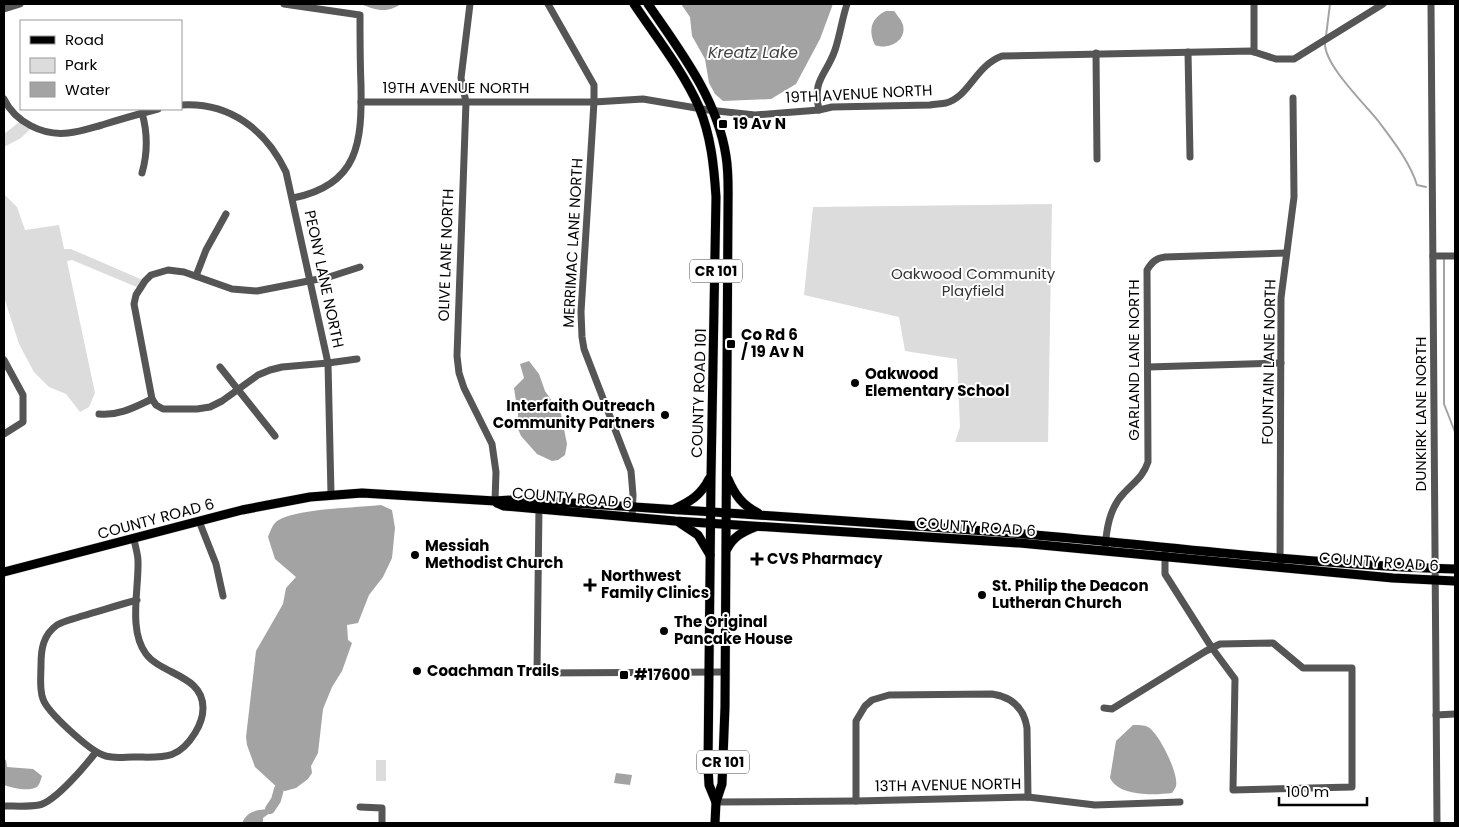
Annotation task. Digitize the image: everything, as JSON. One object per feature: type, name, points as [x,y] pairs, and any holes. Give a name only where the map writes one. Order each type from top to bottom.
[{"type":"main road","name":"COUNTY ROAD 101","points":[[634,4],[690,91],[699,108],[711,144],[716,197],[710,556],[709,785],[716,802]]},
{"type":"main road","name":"COUNTY ROAD 101","points":[[648,4],[703,88],[726,155],[728,182],[726,551],[722,784],[716,802],[716,823]]},
{"type":"main road","points":[[727,475],[738,500],[750,509],[763,515]]},
{"type":"main road","points":[[674,509],[696,497],[705,488],[711,477]]},
{"type":"main road","name":"COUNTY ROAD 6","points":[[4,572],[200,521],[286,501],[331,494],[370,493],[495,502],[512,500],[632,518],[1020,544],[1393,578],[1455,581]]},
{"type":"main road","name":"COUNTY ROAD 6","points":[[538,505],[726,512],[1105,541],[1357,565],[1455,569]]},
{"type":"main road","points":[[676,521],[698,535],[710,556]]},
{"type":"main road","points":[[726,551],[730,542],[737,536],[757,526]]},
{"type":"street","points":[[4,9],[20,4]]},
{"type":"street","name":"PEONY LANE NORTH","points":[[284,4],[360,15],[360,137],[356,150],[344,172],[324,188],[312,194],[293,198],[328,364],[331,494]]},
{"type":"street","name":"OLIVE LANE NORTH","points":[[470,4],[461,78],[466,102],[457,356],[459,373],[464,388],[492,444],[496,472],[495,502]]},
{"type":"street","name":"MERRIMAC LANE NORTH","points":[[548,4],[594,86],[582,337],[584,350],[631,472],[632,518]]},
{"type":"street","points":[[819,110],[817,85],[835,50],[847,4]]},
{"type":"street","points":[[1254,4],[1254,52]]},
{"type":"street","name":"19TH AVENUE NORTH","points":[[361,102],[594,102],[643,100],[754,115],[819,110],[832,107],[946,103],[960,94],[988,63],[1002,56],[1096,53],[1254,52],[1276,59],[1294,59],[1383,4]]},
{"type":"street","name":"DUNKIRK LANE NORTH","points":[[1431,4],[1437,823]]},
{"type":"street","points":[[1188,52],[1190,157]]},
{"type":"street","points":[[1096,53],[1097,159]]},
{"type":"street","name":"FOUNTAIN LANE NORTH","points":[[1280,568],[1281,298],[1294,197],[1293,98]]},
{"type":"street","points":[[4,99],[13,112],[22,120],[44,131],[56,133],[81,131],[155,110]]},
{"type":"street","points":[[182,105],[196,104],[219,109],[234,115],[260,133],[279,158],[286,172],[293,198]]},
{"type":"street","points":[[142,114],[147,148],[142,173]]},
{"type":"street","points":[[196,276],[206,250],[226,214]]},
{"type":"street","name":"GARLAND LANE NORTH","points":[[1105,551],[1105,541],[1113,509],[1124,493],[1141,477],[1148,462],[1147,270],[1154,260],[1165,257],[1286,253]]},
{"type":"street","points":[[1433,256],[1455,256]]},
{"type":"street","points":[[357,359],[270,370],[258,375],[222,401],[210,406],[197,410],[163,409],[156,405],[152,399],[134,304],[136,295],[151,275],[168,270],[184,272],[232,289],[245,291],[270,290],[348,272],[360,267]]},
{"type":"street","points":[[4,360],[23,395],[23,422],[4,434]]},
{"type":"street","points":[[1148,367],[1281,363]]},
{"type":"street","points":[[220,367],[275,436]]},
{"type":"street","points":[[99,414],[110,415],[123,412],[152,399]]},
{"type":"street","points":[[538,505],[537,673],[724,672]]},
{"type":"street","points":[[200,521],[216,564],[223,596]]},
{"type":"street","points":[[134,539],[138,561],[137,628],[141,646],[153,661],[182,677],[197,689],[204,706],[203,715],[200,724],[185,748],[170,756],[109,757],[96,752],[46,706],[42,698],[41,687],[42,646],[45,637],[58,625],[137,600]]},
{"type":"street","points":[[1104,708],[1112,709],[1212,648],[1220,644],[1273,643],[1303,668],[1352,668],[1352,787],[1233,790],[1235,680],[1212,648],[1165,574],[1165,547]]},
{"type":"street","points":[[856,801],[856,721],[865,706],[872,700],[889,695],[992,694],[1009,699],[1017,704],[1022,711],[1027,728],[1028,796]]},
{"type":"street","points":[[1436,714],[1455,714]]},
{"type":"street","points":[[4,806],[39,805],[50,801],[96,752]]},
{"type":"street","name":"13TH AVENUE NORTH","points":[[716,802],[856,801],[1028,796],[1095,805],[1180,802]]},
{"type":"street","points":[[360,807],[382,808],[382,823]]},
{"type":"green space","points":[[22,120],[33,126],[21,138],[4,147],[4,134]]},
{"type":"green space","points":[[4,194],[17,207],[25,230],[59,225],[64,249],[71,249],[145,281],[139,288],[72,260],[67,261],[95,393],[89,407],[80,412],[66,394],[49,387],[34,372],[19,344],[4,297]]},
{"type":"green space","name":"Oakwood Community Playfield","points":[[1052,204],[1048,442],[955,442],[960,427],[957,359],[905,351],[899,317],[804,295],[813,207]]},
{"type":"green space","points":[[376,760],[386,760],[386,781],[376,781]]},
{"type":"water","points":[[361,4],[401,4],[390,9],[381,10]]},
{"type":"water","name":"Kreatz Lake","points":[[681,4],[833,4],[820,39],[796,84],[771,99],[723,101],[715,94],[709,83],[705,59],[692,36],[690,17]]},
{"type":"water","points":[[886,11],[894,11],[899,18],[902,23],[902,36],[890,45],[875,45],[871,29],[872,25],[877,17]]},
{"type":"water","points":[[529,361],[539,374],[545,391],[561,414],[567,444],[565,455],[558,460],[552,461],[537,454],[521,436],[518,429],[514,388],[524,378],[520,364]]},
{"type":"water","points":[[381,505],[392,510],[395,528],[392,558],[383,577],[369,595],[358,623],[347,625],[348,640],[352,643],[342,671],[332,687],[323,709],[318,753],[311,766],[312,773],[308,779],[296,788],[285,791],[279,789],[255,767],[246,737],[256,651],[283,604],[286,588],[296,577],[275,559],[268,537],[275,523],[294,514],[325,509]]},
{"type":"water","points":[[1133,725],[1148,727],[1162,745],[1176,780],[1176,787],[1172,793],[1147,794],[1129,792],[1121,789],[1110,778],[1116,741]]},
{"type":"water","points":[[4,759],[6,760],[7,767],[33,769],[42,776],[38,786],[25,789],[4,785]]},
{"type":"water","points":[[616,773],[632,775],[630,785],[614,783]]},
{"type":"water","points":[[270,809],[271,812],[263,818],[263,823],[242,823],[250,813],[257,810]]},
{"type":"waterway","points":[[1326,36],[1330,4]]},
{"type":"waterway","points":[[1325,43],[1326,52],[1338,73],[1395,144],[1406,160],[1417,185],[1426,187]]},
{"type":"waterway","points":[[1444,260],[1444,404],[1455,432]]},
{"type":"waterway","points":[[270,809],[276,800],[279,789]]},
{"type":"place","name":"19 Av N","points":[[723,124]]},
{"type":"place","name":"Co Rd 6 / 19 Av N","points":[[731,344]]},
{"type":"place","name":"Oakwood Elementary School","points":[[855,383]]},
{"type":"place","name":"Interfaith Outreach Community Partners","points":[[665,415]]},
{"type":"place","name":"Messiah Methodist Church","points":[[415,555]]},
{"type":"place","name":"CVS Pharmacy","points":[[757,559]]},
{"type":"place","name":"Northwest Family Clinics","points":[[590,585]]},
{"type":"place","name":"St. Philip the Deacon Lutheran Church","points":[[982,595]]},
{"type":"place","name":"The Original Pancake House","points":[[664,631]]},
{"type":"place","name":"Coachman Trails","points":[[417,671]]},
{"type":"place","name":"#17600","points":[[624,675]]}]
